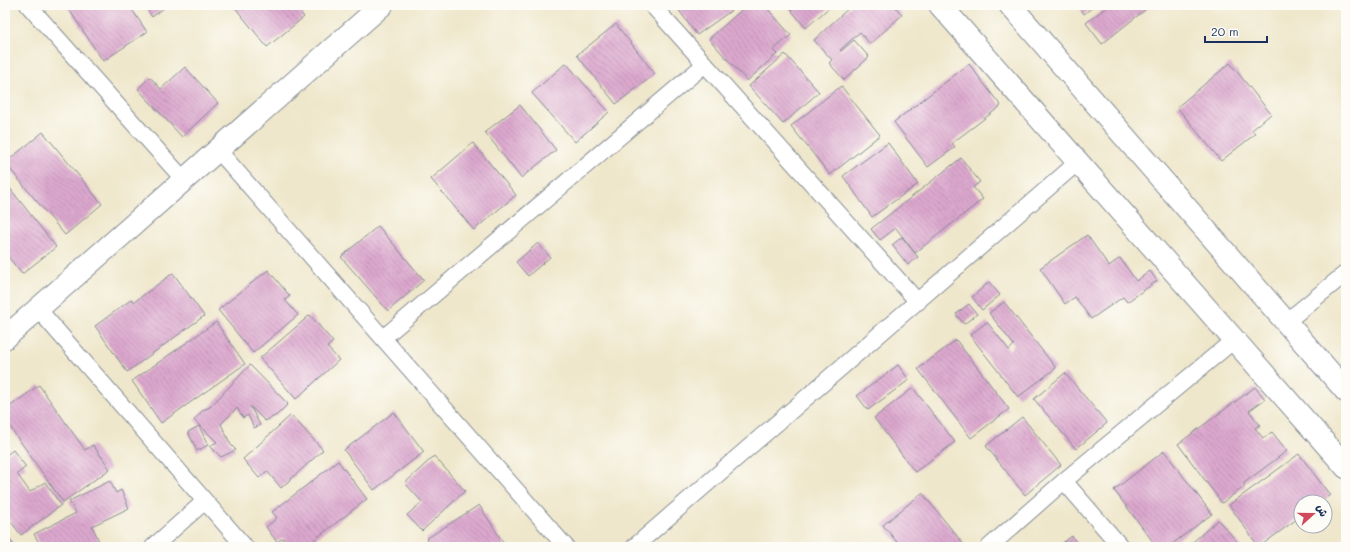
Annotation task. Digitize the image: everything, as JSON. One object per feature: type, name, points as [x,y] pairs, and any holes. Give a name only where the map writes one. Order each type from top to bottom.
[{"type":"street","points":[[28,5],[184,180]]},
{"type":"street","points":[[5,338],[382,5]]},
{"type":"street","points":[[652,5],[918,302]]},
{"type":"street","points":[[940,5],[1346,466]]},
{"type":"street","points":[[1010,5],[1346,391]]},
{"type":"street","points":[[383,338],[705,64]]},
{"type":"street","points":[[218,150],[566,547]]},
{"type":"street","points":[[634,547],[1078,162]]},
{"type":"street","points":[[1286,322],[1346,273]]},
{"type":"street","points":[[38,309],[245,547]]},
{"type":"street","points":[[989,547],[1064,481],[1234,340]]},
{"type":"street","points":[[1064,481],[1120,547]]},
{"type":"street","points":[[153,547],[205,501]]},
{"type":"building","points":[[66,5],[129,5],[147,32],[103,61]]},
{"type":"building","points":[[144,5],[168,5],[152,17]]},
{"type":"building","points":[[233,5],[294,5],[304,17],[267,47]]},
{"type":"building","points":[[675,5],[739,5],[697,35]]},
{"type":"building","points":[[747,5],[764,5],[791,35],[773,50],[777,54],[747,81],[709,39]]},
{"type":"building","points":[[787,5],[832,5],[806,28]]},
{"type":"building","points":[[852,5],[894,5],[902,15],[870,44],[860,32],[840,50],[841,51],[854,40],[869,57],[844,80],[829,63],[832,60],[814,40]]},
{"type":"building","points":[[1077,5],[1095,5],[1084,14]]},
{"type":"building","points":[[1109,5],[1151,5],[1102,44],[1086,23]]},
{"type":"building","points":[[616,24],[655,74],[616,104],[577,55]]},
{"type":"building","points":[[785,54],[819,92],[783,124],[749,86]]},
{"type":"building","points":[[566,63],[609,112],[575,142],[532,93]]},
{"type":"building","points":[[1230,63],[1271,114],[1252,130],[1255,134],[1221,161],[1177,107]]},
{"type":"building","points":[[969,64],[1001,106],[952,143],[955,147],[928,167],[894,122]]},
{"type":"building","points":[[185,67],[218,103],[182,137],[138,89],[150,77],[161,89]]},
{"type":"building","points":[[841,86],[880,135],[830,175],[791,126]]},
{"type":"building","points":[[520,105],[556,150],[521,178],[485,132]]},
{"type":"building","points":[[43,132],[102,204],[65,235],[5,163]]},
{"type":"building","points":[[473,143],[516,195],[474,230],[431,179]]},
{"type":"building","points":[[888,143],[918,184],[872,217],[843,176]]},
{"type":"building","points":[[961,158],[980,182],[973,187],[983,199],[915,253],[896,228],[880,240],[871,229]]},
{"type":"building","points":[[5,182],[56,247],[22,274],[5,253]]},
{"type":"building","points":[[378,226],[424,280],[388,311],[341,257]]},
{"type":"building","points":[[1087,235],[1109,266],[1120,258],[1136,281],[1150,271],[1157,281],[1127,302],[1123,297],[1091,319],[1075,297],[1065,304],[1040,268]]},
{"type":"building","points":[[902,237],[918,257],[908,265],[892,245]]},
{"type":"building","points":[[538,243],[550,257],[528,276],[516,262]]},
{"type":"building","points":[[268,270],[290,296],[285,300],[298,315],[253,353],[218,310]]},
{"type":"building","points":[[173,273],[204,316],[127,372],[95,326],[132,299],[134,302]]},
{"type":"building","points":[[989,282],[1000,295],[982,310],[972,297]]},
{"type":"building","points":[[1004,302],[1056,368],[1018,397],[970,335],[987,322],[1009,350],[1014,345],[989,313]]},
{"type":"building","points":[[969,304],[977,314],[964,324],[956,314]]},
{"type":"building","points":[[310,315],[333,342],[327,347],[339,360],[296,399],[260,358]]},
{"type":"building","points":[[216,322],[245,364],[161,423],[132,381]]},
{"type":"building","points":[[956,340],[1009,409],[971,438],[918,369]]},
{"type":"building","points":[[250,365],[288,404],[277,415],[265,421],[250,406],[260,425],[254,428],[248,415],[243,418],[237,408],[221,424],[231,445],[236,450],[221,457],[210,446],[217,442],[194,420],[203,410],[210,407]]},
{"type":"building","points":[[898,365],[909,380],[868,410],[857,396]]},
{"type":"building","points":[[1065,373],[1107,423],[1076,449],[1034,399]]},
{"type":"building","points":[[39,385],[85,450],[93,445],[110,469],[63,502],[5,420],[5,410]]},
{"type":"building","points":[[1255,387],[1265,399],[1249,411],[1260,425],[1255,428],[1263,438],[1272,432],[1287,451],[1244,483],[1245,486],[1222,503],[1178,444]]},
{"type":"building","points":[[913,388],[955,442],[915,472],[874,418]]},
{"type":"building","points":[[394,412],[424,452],[374,490],[344,450]]},
{"type":"building","points":[[291,415],[323,450],[281,488],[267,471],[259,478],[243,459]]},
{"type":"building","points":[[1022,417],[1061,465],[1025,495],[986,446]]},
{"type":"building","points":[[199,426],[208,445],[197,451],[188,432]]},
{"type":"building","points":[[13,450],[26,467],[17,474],[30,492],[45,482],[61,505],[21,535],[5,514],[5,456]]},
{"type":"building","points":[[1164,451],[1212,514],[1168,547],[1157,547],[1114,490]]},
{"type":"building","points":[[1299,454],[1329,494],[1293,494],[1293,522],[1259,547],[1229,505]]},
{"type":"building","points":[[434,456],[465,491],[422,531],[407,515],[422,502],[405,483]]},
{"type":"building","points":[[338,461],[367,499],[305,547],[289,547],[283,538],[277,542],[266,527],[277,518],[272,512]]},
{"type":"building","points":[[110,481],[116,493],[121,490],[129,508],[92,526],[100,543],[91,547],[41,547],[34,534],[76,513],[69,501]]},
{"type":"building","points":[[922,493],[966,547],[901,547],[883,525]]},
{"type":"building","points":[[479,505],[505,545],[503,547],[431,547],[426,539]]},
{"type":"building","points":[[1218,520],[1242,547],[1187,547]]},
{"type":"building","points":[[5,534],[14,545],[12,547],[5,547]]},
{"type":"building","points":[[1072,536],[1079,547],[1057,547]]}]
